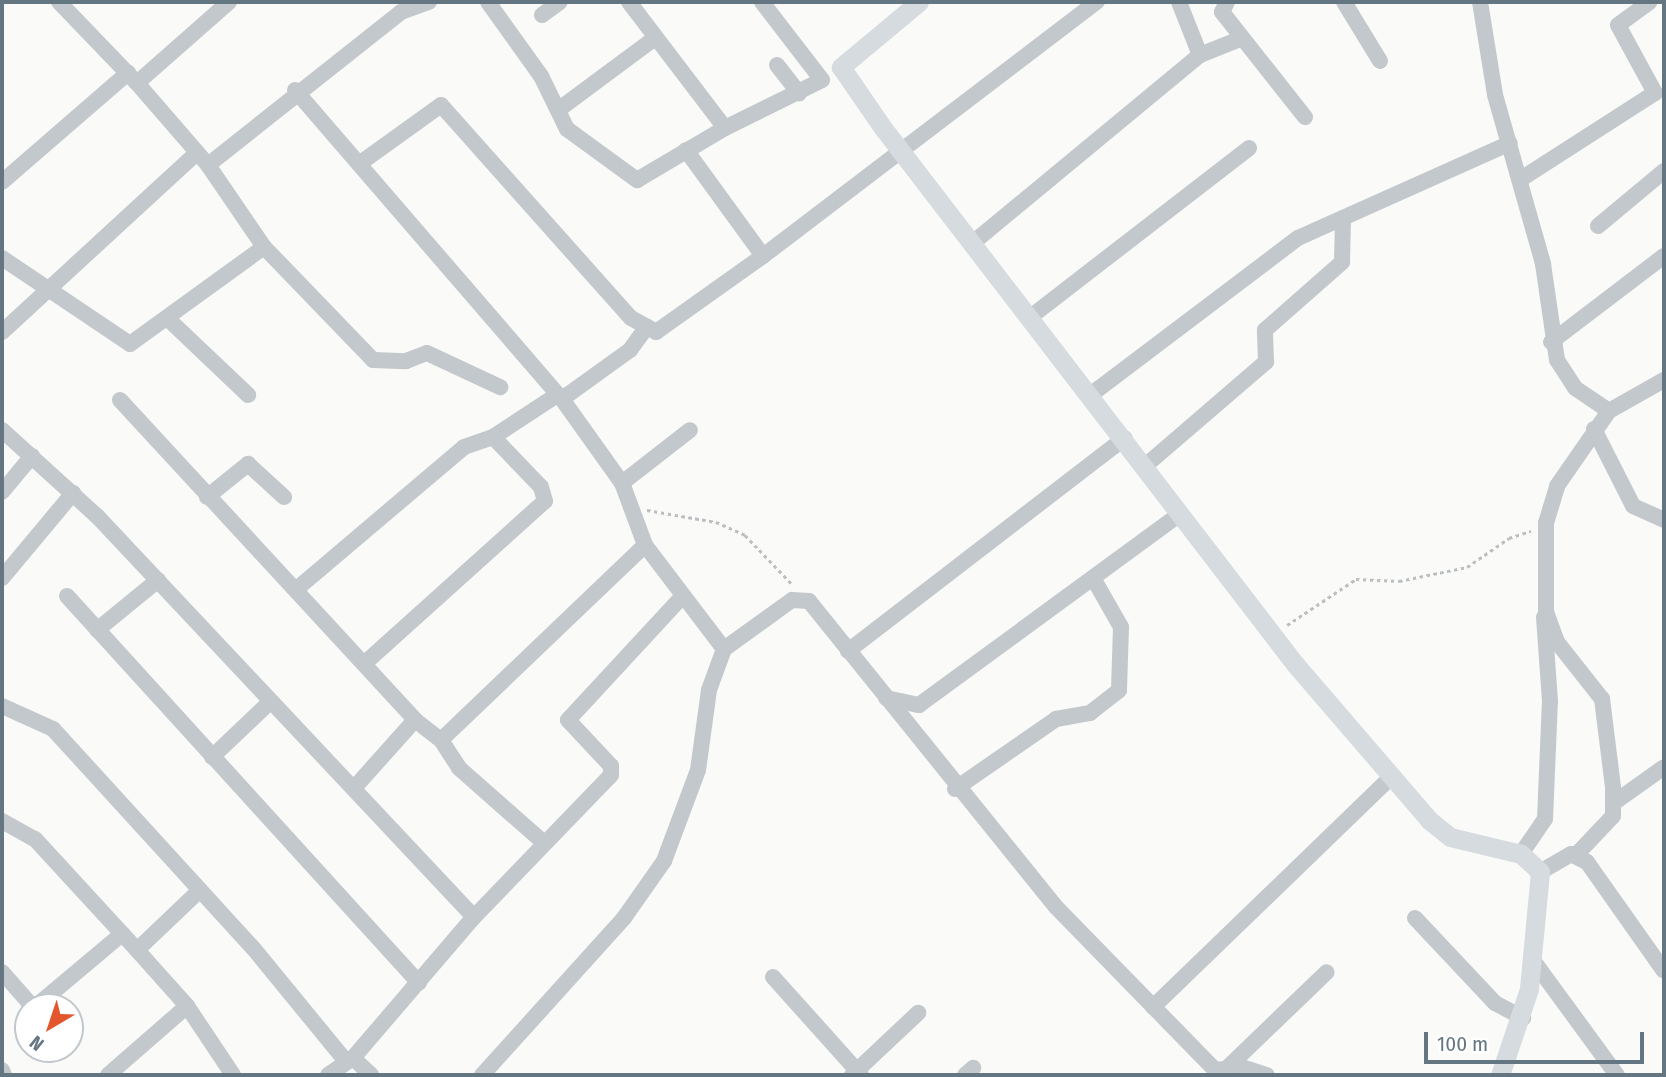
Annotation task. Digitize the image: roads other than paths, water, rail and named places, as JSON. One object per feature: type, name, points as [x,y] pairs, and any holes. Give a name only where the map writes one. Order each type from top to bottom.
[{"type":"main road","points":[[919,2],[841,68],[903,154],[975,241],[1093,393],[1179,515],[1272,635],[1391,777],[1450,837],[1521,854],[1540,872],[1532,959],[1522,1018],[1500,1075]]},
{"type":"street","points":[[60,2],[132,78],[202,159],[264,247],[373,360],[406,361],[427,353],[500,387]]},
{"type":"street","points":[[2,183],[229,2]]},
{"type":"street","points":[[2,332],[44,288],[202,159],[295,90],[397,7],[429,2]]},
{"type":"street","points":[[488,2],[558,110],[567,129],[636,180],[725,128],[799,93],[841,68]]},
{"type":"street","points":[[542,15],[559,2]]},
{"type":"street","points":[[629,2],[725,128]]},
{"type":"street","points":[[762,2],[822,80]]},
{"type":"street","points":[[359,164],[441,105],[631,318],[656,332],[903,154],[1097,2]]},
{"type":"street","points":[[1179,2],[1200,55]]},
{"type":"street","points":[[1227,2],[1222,12],[1240,39],[1305,117]]},
{"type":"street","points":[[1344,2],[1380,61]]},
{"type":"street","points":[[1479,2],[1510,143],[1543,264],[1551,342],[1575,388],[1609,411]]},
{"type":"street","points":[[1521,179],[1658,103],[1656,89],[1618,25],[1650,2]]},
{"type":"street","points":[[558,110],[655,38]]},
{"type":"street","points":[[975,241],[1200,55],[1240,39]]},
{"type":"street","points":[[777,65],[799,93]]},
{"type":"street","points":[[295,90],[559,397],[622,483],[634,507],[645,545],[680,598],[724,649]]},
{"type":"street","points":[[1093,393],[1298,238],[1510,143]]},
{"type":"street","points":[[1033,315],[1249,148]]},
{"type":"street","points":[[687,150],[763,256]]},
{"type":"street","points":[[1598,226],[1664,171]]},
{"type":"street","points":[[1145,466],[1266,362],[1265,330],[1342,262],[1343,218]]},
{"type":"street","points":[[2,258],[130,344],[264,247]]},
{"type":"street","points":[[1551,342],[1664,256]]},
{"type":"street","points":[[167,318],[248,395]]},
{"type":"street","points":[[299,587],[464,447],[493,437],[559,397],[630,350],[647,327]]},
{"type":"street","points":[[1521,854],[1545,819],[1550,701],[1546,523],[1557,486],[1609,411],[1664,380]]},
{"type":"street","points":[[120,400],[206,497],[299,587],[415,720],[441,740],[459,768],[543,842]]},
{"type":"street","points":[[1594,429],[1633,506],[1664,520]]},
{"type":"street","points":[[2,430],[73,493],[158,580],[474,916]]},
{"type":"street","points":[[622,483],[690,430]]},
{"type":"street","points":[[365,663],[545,501],[541,487],[493,437]]},
{"type":"street","points":[[848,651],[1125,438]]},
{"type":"street","points":[[2,492],[33,456]]},
{"type":"street","points":[[206,497],[248,464],[284,497]]},
{"type":"street","points":[[2,578],[73,493]]},
{"type":"street","points":[[886,698],[919,705],[1179,515]]},
{"type":"street","points":[[441,740],[645,545]]},
{"type":"street","points":[[955,789],[1056,719],[1090,713],[1119,690],[1121,627],[1093,578]]},
{"type":"street","points":[[97,630],[158,580]]},
{"type":"street","points":[[67,596],[419,983]]},
{"type":"street","points":[[328,1075],[348,1058],[419,983],[474,916],[613,771],[568,720],[680,598]]},
{"type":"street","points":[[482,1075],[624,918],[664,861],[698,770],[709,690],[724,649],[800,598],[848,651],[955,789],[1041,892],[1218,1072]]},
{"type":"street","points":[[1540,872],[1577,854],[1613,816],[1615,802],[1602,699],[1557,642],[1546,612]]},
{"type":"street","points":[[212,757],[271,701]]},
{"type":"street","points":[[2,709],[36,716],[53,729],[348,1058],[371,1075]]},
{"type":"street","points":[[355,787],[415,720]]},
{"type":"street","points":[[1615,802],[1664,767]]},
{"type":"street","points":[[1153,1007],[1391,777]]},
{"type":"street","points":[[2,821],[35,839],[137,950],[187,1006],[233,1075]]},
{"type":"street","points":[[1577,854],[1664,971]]},
{"type":"street","points":[[137,950],[200,890]]},
{"type":"street","points":[[1415,918],[1495,1003],[1522,1018]]},
{"type":"street","points":[[51,993],[122,934]]},
{"type":"street","points":[[1532,959],[1617,1075]]},
{"type":"street","points":[[2,972],[21,993]]},
{"type":"street","points":[[1218,1072],[1327,972]]},
{"type":"street","points":[[772,977],[856,1074],[918,1013]]},
{"type":"street","points":[[108,1075],[187,1006]]},
{"type":"street","points":[[1218,1072],[1242,1067],[1267,1075]]},
{"type":"street","points":[[2,1069],[4,1075]]}]
